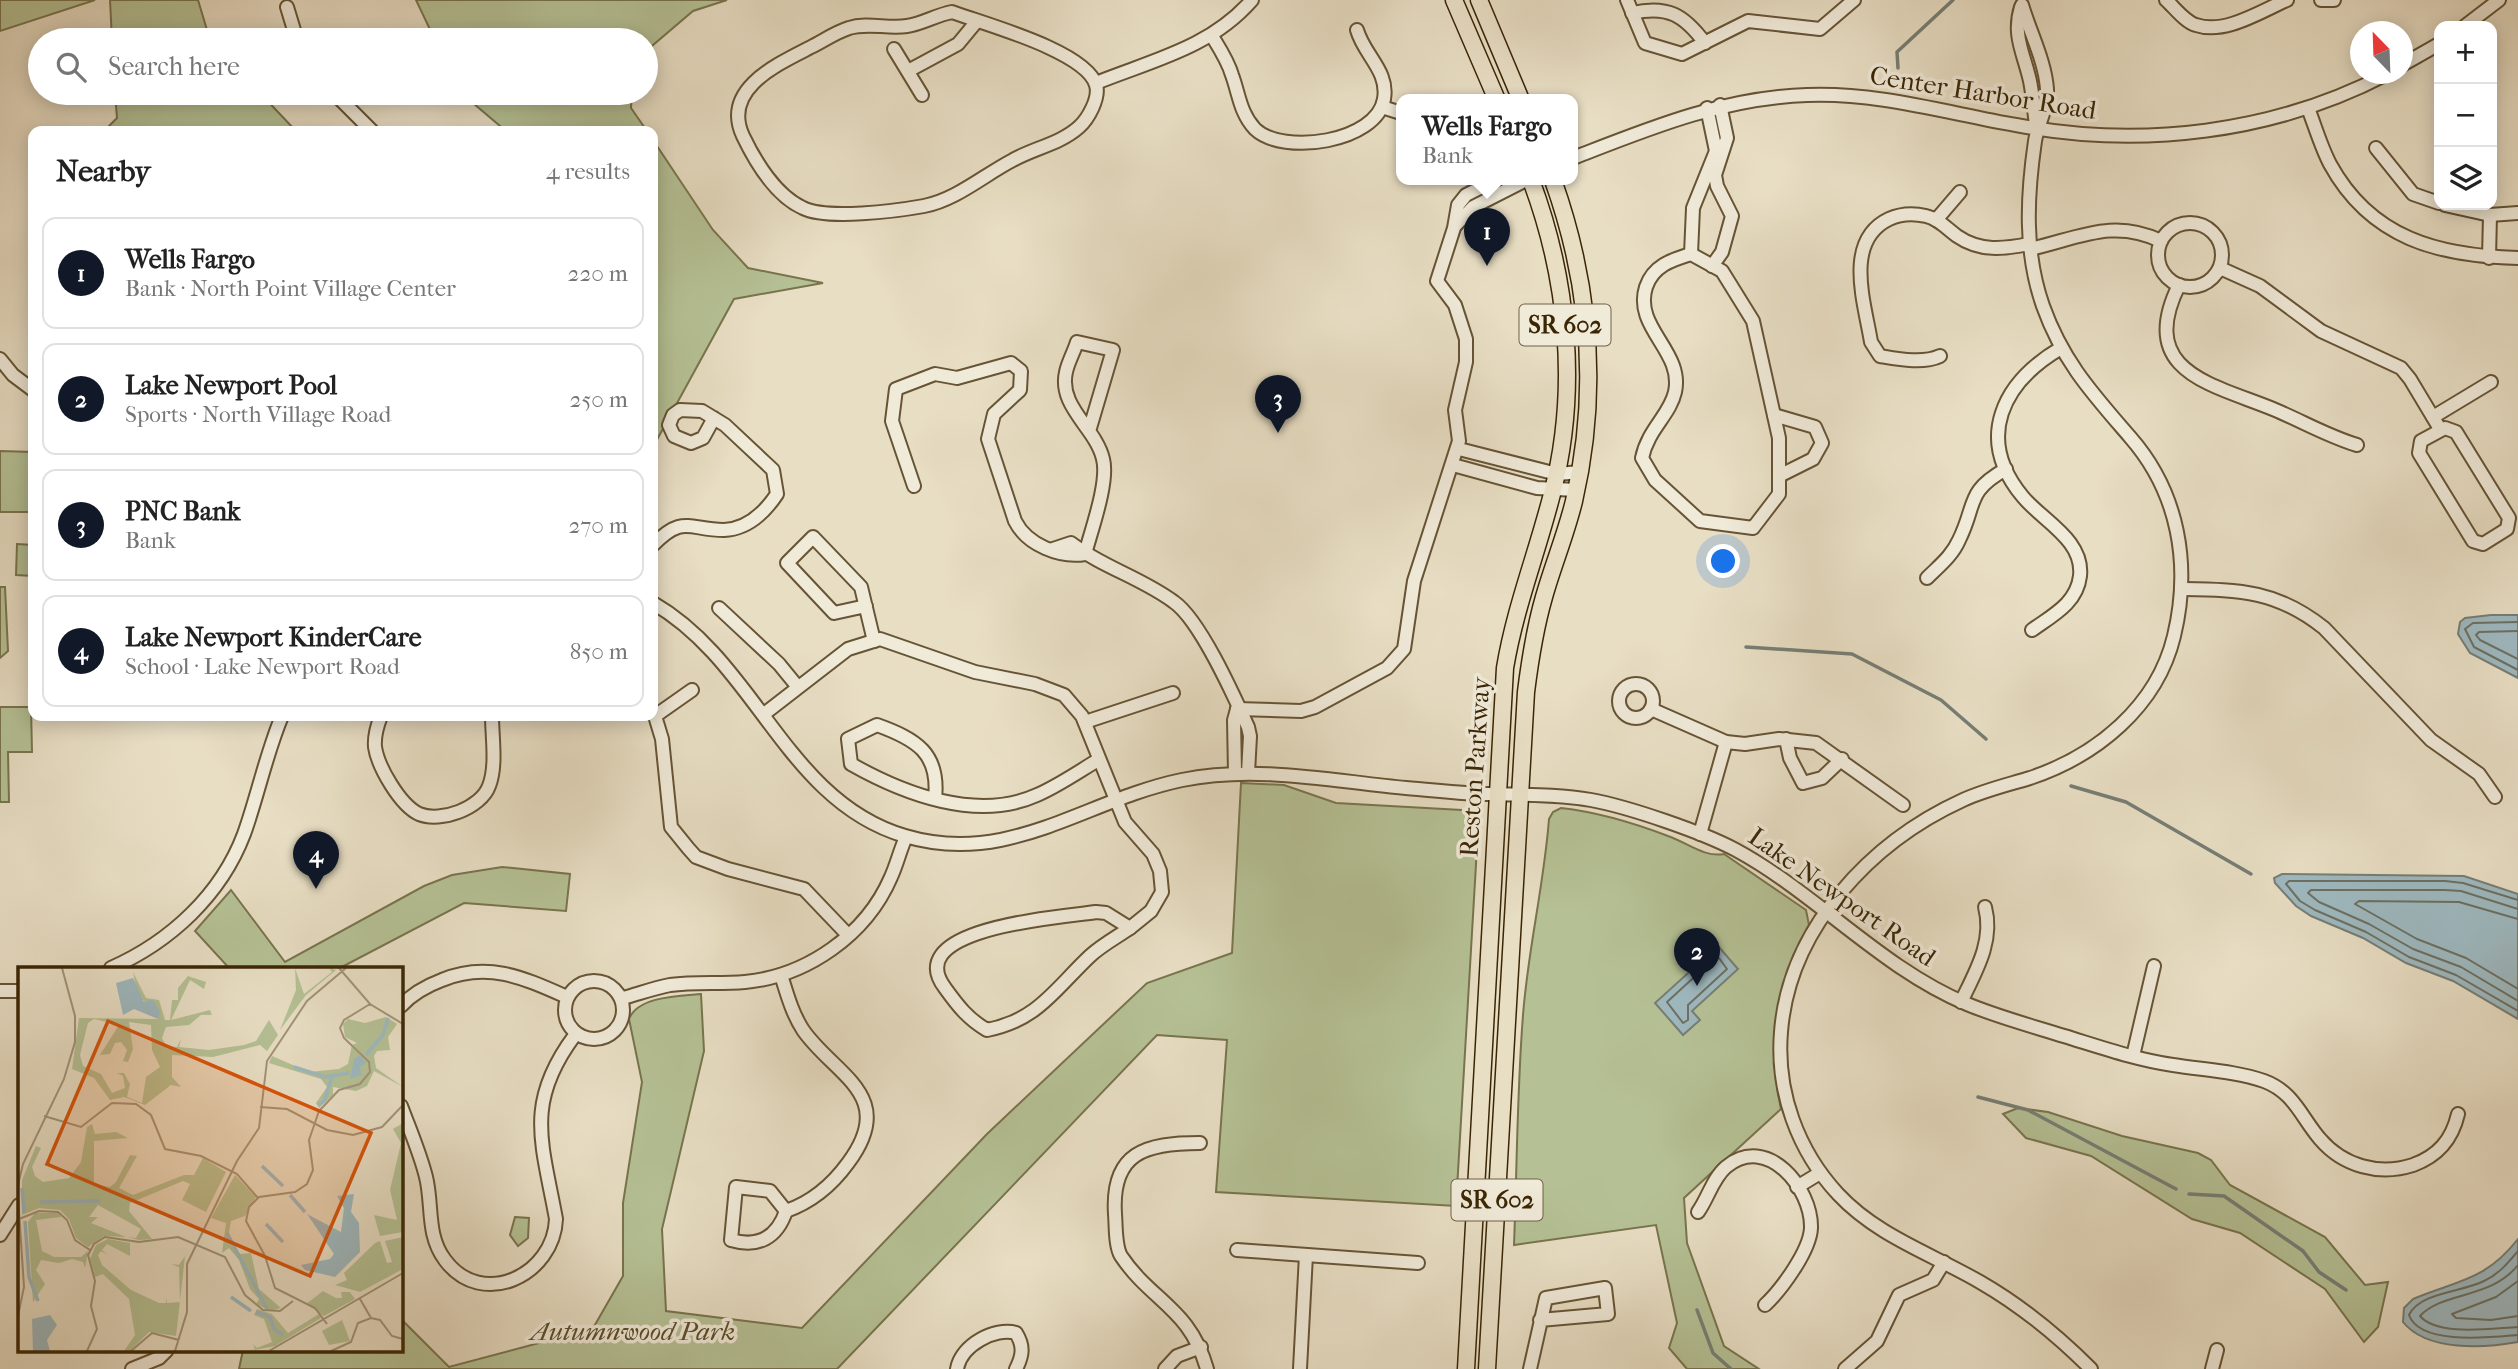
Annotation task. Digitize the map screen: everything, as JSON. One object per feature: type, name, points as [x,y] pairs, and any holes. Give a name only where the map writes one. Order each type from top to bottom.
[{"type":"main road","points":[[1454,0],[1494,94]]},
{"type":"main road","points":[[1479,0],[1518,94]]},
{"type":"main road","name":"Reston Parkway","points":[[1466,1369],[1505,668],[1510,636],[1553,491],[1565,414],[1565,327],[1554,255],[1530,185]]},
{"type":"main road","name":"Reston Parkway","points":[[1487,1369],[1526,692],[1536,629],[1581,472],[1588,406],[1587,325],[1576,253],[1555,185]]},
{"type":"street","points":[[1096,83],[1212,36],[1235,19],[1252,0]]},
{"type":"street","points":[[1627,0],[1645,43],[1682,54],[1748,21],[1820,29],[1854,0]]},
{"type":"street","points":[[2166,0],[2194,25],[2213,27],[2234,23],[2287,0]]},
{"type":"street","points":[[2320,0],[2334,0]]},
{"type":"street","points":[[2472,21],[2499,0]]},
{"type":"street","points":[[2019,2],[2017,36],[2030,79],[2037,129],[2029,186],[2029,246],[2042,302],[2061,348],[2091,394],[2131,438],[2160,481],[2171,505],[2180,540],[2181,589],[2174,637],[2153,685],[2124,724],[2085,754],[1962,801],[1909,831],[1865,867],[1826,913],[1801,953],[1787,995],[1780,1044],[1785,1094],[1792,1118],[1820,1172],[1856,1212],[1876,1227],[1944,1262],[2014,1304],[2091,1369]]},
{"type":"street","points":[[287,7],[293,28]]},
{"type":"street","points":[[1632,13],[1646,9],[1676,13],[1705,43]]},
{"type":"street","points":[[952,12],[1063,54],[1085,69],[1096,83],[1097,96],[1090,112],[1082,125],[1066,137],[1014,159],[946,200],[924,206],[820,213],[803,209],[783,195],[753,155],[741,132],[737,115],[742,96],[773,66],[849,28],[909,26],[936,15],[952,12]]},
{"type":"street","points":[[908,71],[958,44],[977,22]]},
{"type":"street","points":[[1212,36],[1232,74],[1246,116],[1262,135],[1273,141],[1296,144],[1354,134],[1372,122],[1382,107],[1385,88],[1383,78],[1357,30]]},
{"type":"street","points":[[2413,59],[2434,47]]},
{"type":"street","points":[[894,49],[922,95]]},
{"type":"street","name":"Center Harbor Road","points":[[1578,156],[1713,107],[1786,96],[1860,96],[2037,129],[2116,135],[2180,133],[2242,126],[2308,108],[2364,84]]},
{"type":"street","points":[[346,105],[367,126]]},
{"type":"street","points":[[1382,107],[1396,111]]},
{"type":"street","points":[[1691,254],[1693,208],[1716,151],[1713,107]]},
{"type":"street","points":[[1713,107],[1727,138],[1715,174],[1717,186],[1732,216],[1722,252],[1713,266]]},
{"type":"street","points":[[2308,108],[2329,162],[2342,182],[2373,215],[2393,229],[2433,249],[2490,258],[2518,258]]},
{"type":"street","points":[[2376,148],[2413,194],[2434,201]]},
{"type":"street","points":[[1237,709],[1308,709],[1393,663],[1406,643],[1414,581],[1459,449],[1455,410],[1466,362],[1466,339],[1455,305],[1437,281],[1454,228],[1456,210],[1462,198],[1487,185]]},
{"type":"street","points":[[1454,228],[1473,207],[1518,185]]},
{"type":"street","points":[[1936,220],[1960,192]]},
{"type":"street","points":[[2468,210],[2490,215],[2518,213]]},
{"type":"street","points":[[1940,356],[1931,360],[1880,356],[1871,342],[1860,272],[1863,249],[1868,238],[1884,222],[1902,215],[1914,214],[1936,220],[1976,246],[2003,249],[2117,228],[2140,231],[2161,241]]},
{"type":"street","points":[[2490,215],[2490,258]]},
{"type":"street","points":[[2184,224],[2203,226],[2218,239],[2222,250],[2220,268],[2206,283],[2197,286],[2179,285],[2161,268],[2158,250],[2161,241],[2174,228],[2184,224]]},
{"type":"street","points":[[1691,254],[1723,271],[1753,321],[1779,438],[1779,494],[1753,528],[1700,521],[1655,480],[1642,458],[1646,439],[1675,392],[1670,356],[1652,331],[1643,297],[1650,275],[1667,262],[1691,254]]},
{"type":"street","points":[[2220,268],[2260,286],[2321,331],[2391,362],[2410,379],[2440,429]]},
{"type":"street","points":[[2179,285],[2169,308],[2167,333],[2176,358],[2185,369],[2216,390],[2271,408],[2328,436],[2357,445]]},
{"type":"street","points":[[1085,554],[1101,488],[1104,461],[1090,428],[1071,405],[1065,390],[1066,372],[1077,342],[1113,351],[1090,428]]},
{"type":"street","points":[[2032,630],[2071,600],[2079,579],[2080,563],[2070,542],[2024,498],[2006,469],[1999,439],[2000,423],[2008,395],[2027,370],[2061,348]]},
{"type":"street","points":[[0,359],[13,375],[28,386]]},
{"type":"street","points":[[915,486],[892,421],[896,389],[935,374],[957,378],[1011,363],[1021,371],[1020,390],[994,414],[988,439],[1020,531],[1035,544],[1053,549],[1071,543],[1085,554],[1148,585],[1187,613],[1250,736],[1248,773]]},
{"type":"street","points":[[2433,417],[2491,382]]},
{"type":"street","points":[[1774,415],[1815,427],[1822,443],[1813,459],[1779,476]]},
{"type":"street","points":[[658,541],[677,527],[694,524],[725,530],[762,516],[777,494],[773,470],[715,418]]},
{"type":"street","points":[[2448,428],[2456,432],[2509,518],[2509,527],[2487,542],[2480,544],[2473,541],[2419,453],[2421,441],[2440,429],[2448,428]]},
{"type":"street","points":[[1459,449],[1557,474],[1581,472]]},
{"type":"street","points":[[1453,465],[1553,491],[1576,490]]},
{"type":"street","points":[[1927,578],[1948,558],[1958,542],[1975,495],[1992,477],[2006,469]]},
{"type":"street","points":[[866,606],[834,612],[787,563],[813,537],[861,587],[866,606],[874,641]]},
{"type":"street","points":[[2181,589],[2255,593],[2274,598],[2308,616],[2324,628],[2431,740],[2479,774],[2496,797]]},
{"type":"street","name":"Lake Newport Road","points":[[658,606],[701,636],[802,765],[834,798],[854,813],[906,836],[959,844],[996,842],[1029,835],[1175,782],[1235,773],[1591,800],[1700,834],[1751,859],[1897,964],[1961,1002],[2133,1056],[2249,1076],[2271,1084],[2290,1097],[2332,1152],[2345,1160],[2371,1169],[2407,1167],[2433,1155],[2449,1139],[2458,1114]]},
{"type":"street","points":[[719,608],[779,664],[797,686]]},
{"type":"street","points":[[764,714],[848,649],[880,639],[975,672],[1035,684],[1064,695],[1085,722],[1125,822],[1153,854],[1160,871],[1162,892],[1151,911],[1130,928],[1092,954],[1038,1010],[1012,1025],[986,1030],[968,1019],[939,980],[937,962],[943,950],[962,940],[1018,920],[1048,920],[1096,912],[1106,913],[1130,928]]},
{"type":"street","points":[[658,714],[692,690]]},
{"type":"street","points":[[1085,722],[1173,693]]},
{"type":"street","points":[[1235,773],[1234,720],[1237,709]]},
{"type":"street","points":[[1651,709],[1726,742],[1745,744],[1786,739],[1816,743],[1903,804]]},
{"type":"street","points":[[113,967],[170,934],[205,900],[220,879],[244,835],[280,721]]},
{"type":"street","points":[[379,721],[375,729],[375,748],[383,768],[406,803],[419,814],[430,816],[450,814],[479,802],[489,786],[492,721]]},
{"type":"street","points":[[657,721],[662,739],[671,827],[696,858],[804,889],[848,935]]},
{"type":"street","points":[[935,799],[937,779],[932,760],[919,746],[898,733],[877,725],[848,739],[851,764],[873,776],[935,799],[977,806],[1013,803],[1036,796],[1098,760]]},
{"type":"street","points":[[1786,739],[1790,758],[1803,782],[1822,778],[1842,759]]},
{"type":"street","points":[[1700,834],[1726,742]]},
{"type":"street","points":[[623,998],[668,986],[746,982],[781,975],[811,963],[848,935],[868,914],[891,877],[906,836]]},
{"type":"street","points":[[1961,1002],[1987,945],[1989,919],[1985,907]]},
{"type":"street","points":[[2133,1056],[2154,966]]},
{"type":"street","points":[[402,1005],[410,995],[428,985],[460,973],[488,969],[514,974],[568,997]]},
{"type":"street","points":[[781,975],[792,1009],[804,1031],[861,1091],[867,1124],[855,1154],[822,1192],[803,1205],[786,1211],[776,1231],[763,1241],[746,1244],[731,1240],[736,1187],[770,1191],[786,1211]]},
{"type":"street","points":[[589,982],[604,983],[623,998],[621,1025],[612,1032],[592,1039],[575,1035],[566,1018],[568,997],[576,988],[589,982]]},
{"type":"street","points":[[0,991],[18,991]]},
{"type":"street","points":[[402,1110],[427,1180],[430,1223],[445,1261],[458,1273],[485,1283],[502,1284],[523,1277],[548,1251],[556,1234],[556,1219],[540,1127],[541,1100],[557,1059],[575,1035]]},
{"type":"street","points":[[1200,1143],[1148,1147],[1134,1155],[1120,1173],[1114,1199],[1120,1255],[1191,1328],[1207,1369]]},
{"type":"street","points":[[1698,1212],[1726,1167],[1746,1158],[1757,1157],[1778,1163],[1794,1178],[1810,1217],[1809,1239],[1782,1287],[1765,1305]]},
{"type":"street","points":[[1797,1187],[1820,1172]]},
{"type":"street","points":[[0,1235],[18,1207]]},
{"type":"street","points":[[1237,1250],[1418,1263]]},
{"type":"street","points":[[1300,1369],[1306,1255]]},
{"type":"street","points":[[1845,1369],[1877,1341],[1899,1295],[1933,1280],[1944,1262]]},
{"type":"street","points":[[1530,1369],[1541,1320],[1546,1298],[1605,1288],[1608,1314],[1541,1320]]},
{"type":"street","points":[[957,1369],[958,1361],[984,1337],[1002,1329],[1016,1333],[1022,1342],[1022,1357],[1016,1369]]},
{"type":"street","points":[[1165,1369],[1177,1356],[1200,1347]]},
{"type":"street","points":[[2211,1369],[2217,1350]]},
{"type":"street","points":[[132,1369],[159,1358],[165,1352]]},
{"type":"green space","points":[[0,0],[95,0],[0,31]]},
{"type":"green space","points":[[110,0],[198,0],[206,28],[111,28]]},
{"type":"green space","points":[[416,0],[727,0],[693,11],[658,41],[658,28],[429,28]]},
{"type":"green space","points":[[116,105],[271,105],[291,126],[109,126],[117,118]]},
{"type":"green space","points":[[475,105],[631,105],[644,126],[500,126]]},
{"type":"green space","points":[[658,148],[713,230],[748,268],[823,283],[734,299],[658,438]]},
{"type":"green space","points":[[0,451],[28,452],[28,512],[0,512]]},
{"type":"green space","points":[[17,544],[28,545],[28,576],[16,575]]},
{"type":"green space","points":[[0,587],[5,587],[8,651],[0,658]]},
{"type":"green space","points":[[0,707],[28,707],[32,752],[8,752],[9,802],[0,802]]},
{"type":"green space","name":"Autumnwood Park","points":[[1241,783],[1284,785],[1336,803],[1462,810],[1476,819],[1478,830],[1456,1206],[1216,1192],[1227,1040],[1157,1035],[837,1369],[239,1369],[243,1352],[402,1352],[402,1320],[449,1367],[554,1339],[588,1337],[623,1276],[623,1203],[642,1082],[629,1019],[634,1011],[650,1002],[701,994],[704,1051],[662,1229],[666,1311],[802,1328],[987,1134],[1147,983],[1232,953]]},
{"type":"green space","points":[[1561,808],[1615,819],[1668,836],[1703,852],[1724,854],[1806,910],[1809,925],[1789,970],[1775,1037],[1781,1109],[1684,1198],[1687,1243],[1724,1346],[1759,1369],[1687,1369],[1669,1348],[1677,1323],[1656,1225],[1514,1245],[1519,1072],[1525,990],[1549,819],[1553,812]]},
{"type":"green space","points":[[502,867],[570,874],[566,911],[464,903],[342,967],[228,967],[195,931],[231,890],[285,962],[424,886],[452,875]]},
{"type":"green space","points":[[2018,1108],[2048,1112],[2122,1136],[2198,1153],[2211,1160],[2230,1185],[2325,1237],[2365,1285],[2388,1282],[2378,1327],[2364,1342],[2325,1289],[2240,1233],[2192,1219],[2091,1156],[2026,1138],[2003,1114]]},
{"type":"green space","points":[[515,1217],[529,1218],[528,1238],[518,1246],[510,1235]]},
{"type":"water","points":[[2518,615],[2518,678],[2470,653],[2458,634],[2460,622],[2465,618]]},
{"type":"water","points":[[2282,874],[2464,876],[2518,894],[2518,1019],[2453,981],[2406,963],[2363,938],[2311,916],[2296,906],[2275,883],[2274,878]]},
{"type":"water","points":[[1718,946],[1738,969],[1692,1011],[1700,1020],[1683,1035],[1655,1003]]},
{"type":"water","points":[[2518,1239],[2518,1342],[2457,1346],[2426,1339],[2403,1322],[2404,1308],[2413,1299],[2470,1278],[2494,1263]]},
{"type":"waterway","points":[[1898,68],[1897,52],[1953,0]]},
{"type":"waterway","points":[[1746,647],[1852,654],[1941,700],[1986,739]]},
{"type":"waterway","points":[[2071,786],[2126,802],[2251,874]]},
{"type":"waterway","points":[[1978,1097],[2028,1110],[2176,1189]]},
{"type":"waterway","points":[[2189,1194],[2224,1196],[2303,1251],[2319,1272],[2346,1290]]},
{"type":"waterway","points":[[1697,1310],[1713,1353],[1731,1369]]},
{"type":"place","name":"Wells Fargo","points":[[1487,266]]},
{"type":"place","name":"PNC Bank","points":[[1278,433]]},
{"type":"place","name":"Lake Newport KinderCare","points":[[316,889]]},
{"type":"place","name":"Lake Newport Pool","points":[[1697,986]]}]
